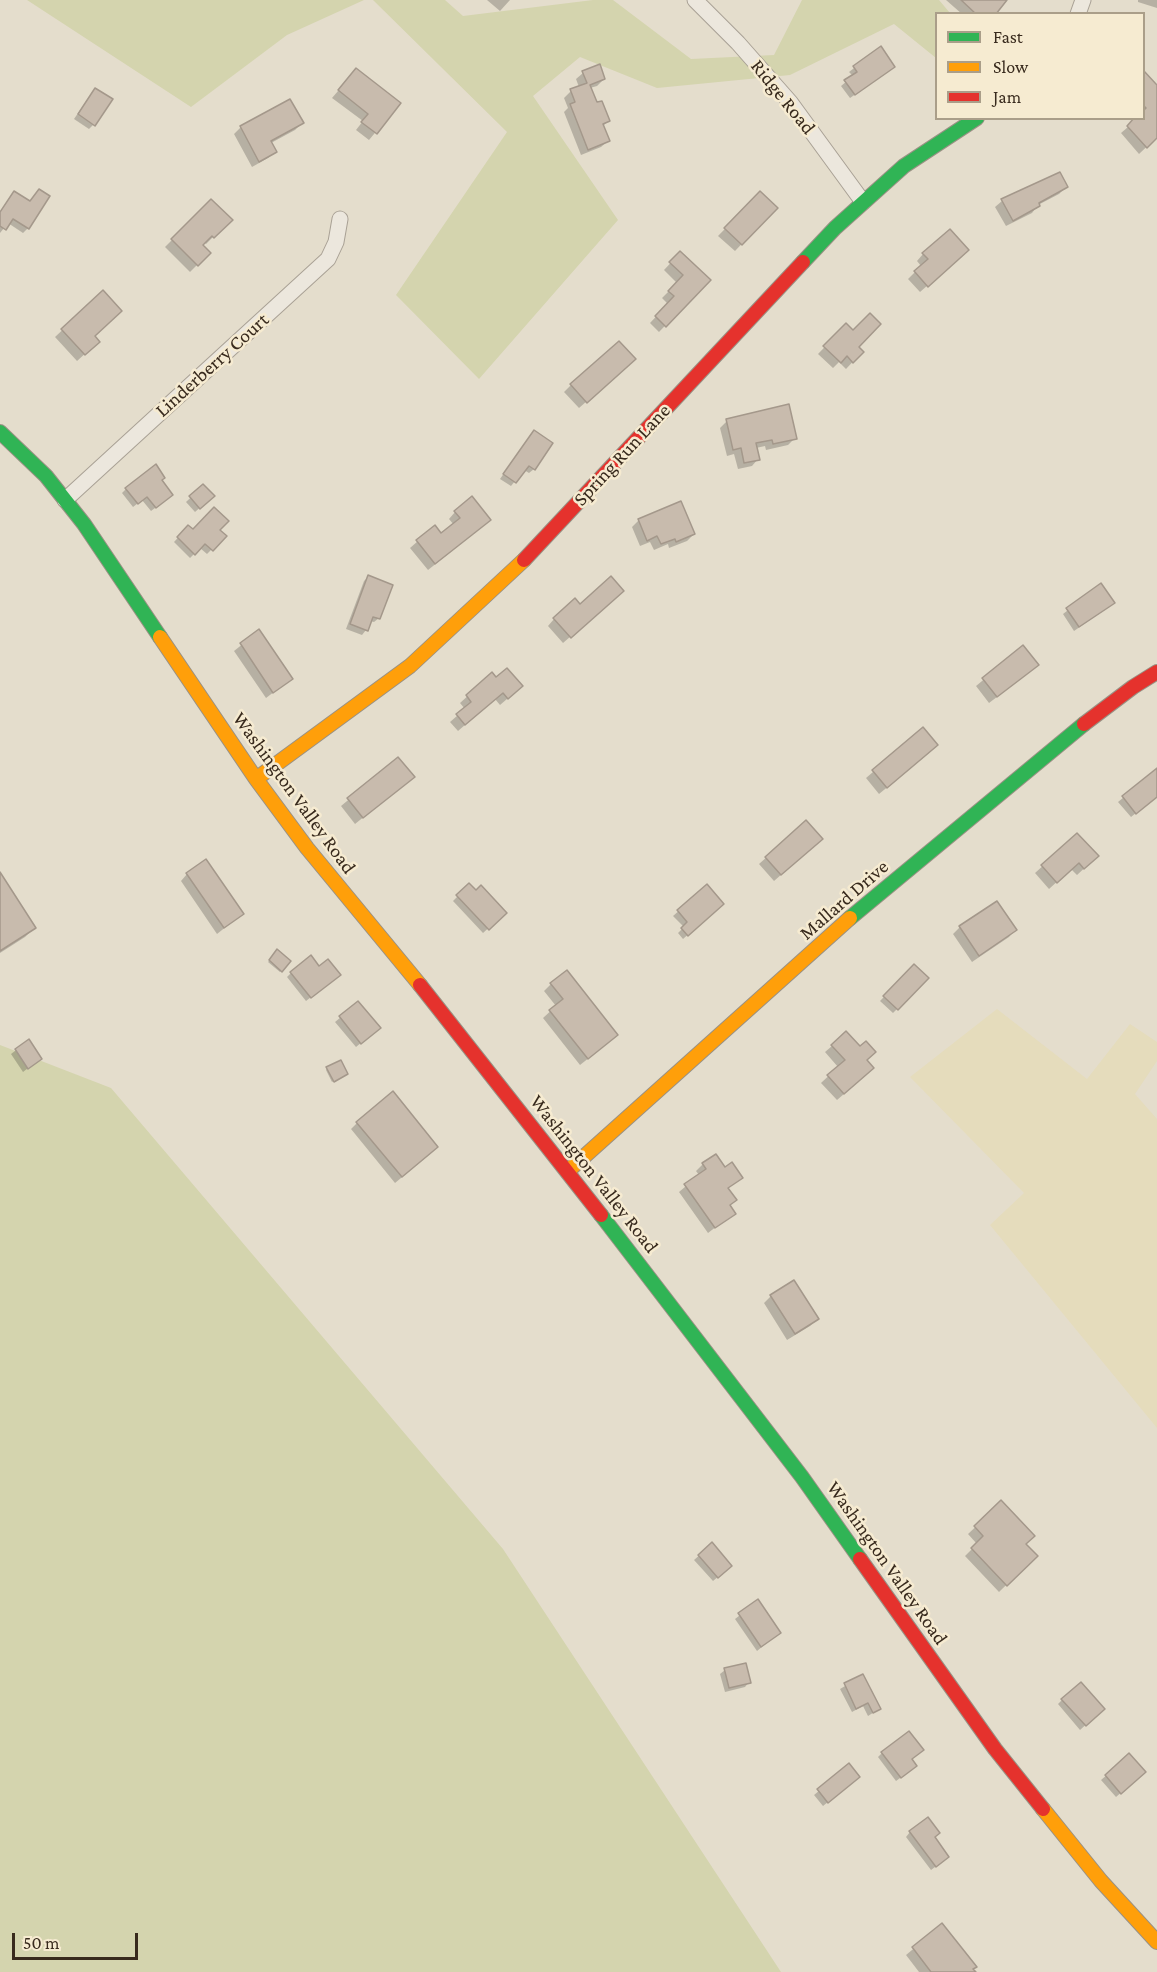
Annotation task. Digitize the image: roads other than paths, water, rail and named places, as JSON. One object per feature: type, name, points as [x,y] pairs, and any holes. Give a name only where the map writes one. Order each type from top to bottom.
[{"type":"street","name":"Ridge Road","points":[[694,0],[738,43],[790,102],[863,202]]},
{"type":"street","name":"Spring Run Lane","points":[[256,778],[410,666],[512,572],[835,228],[904,166],[974,120]]},
{"type":"street","name":"Linderberry Court","points":[[65,500],[328,259],[336,242],[340,219]]},
{"type":"street","name":"Washington Valley Road","points":[[0,432],[46,476],[65,500],[117,572],[256,778],[307,848],[455,1027],[802,1477],[995,1749],[1101,1881],[1157,1942]]},
{"type":"street","name":"Mallard Drive","points":[[568,1171],[845,923],[1066,738],[1133,687],[1157,672]]}]
